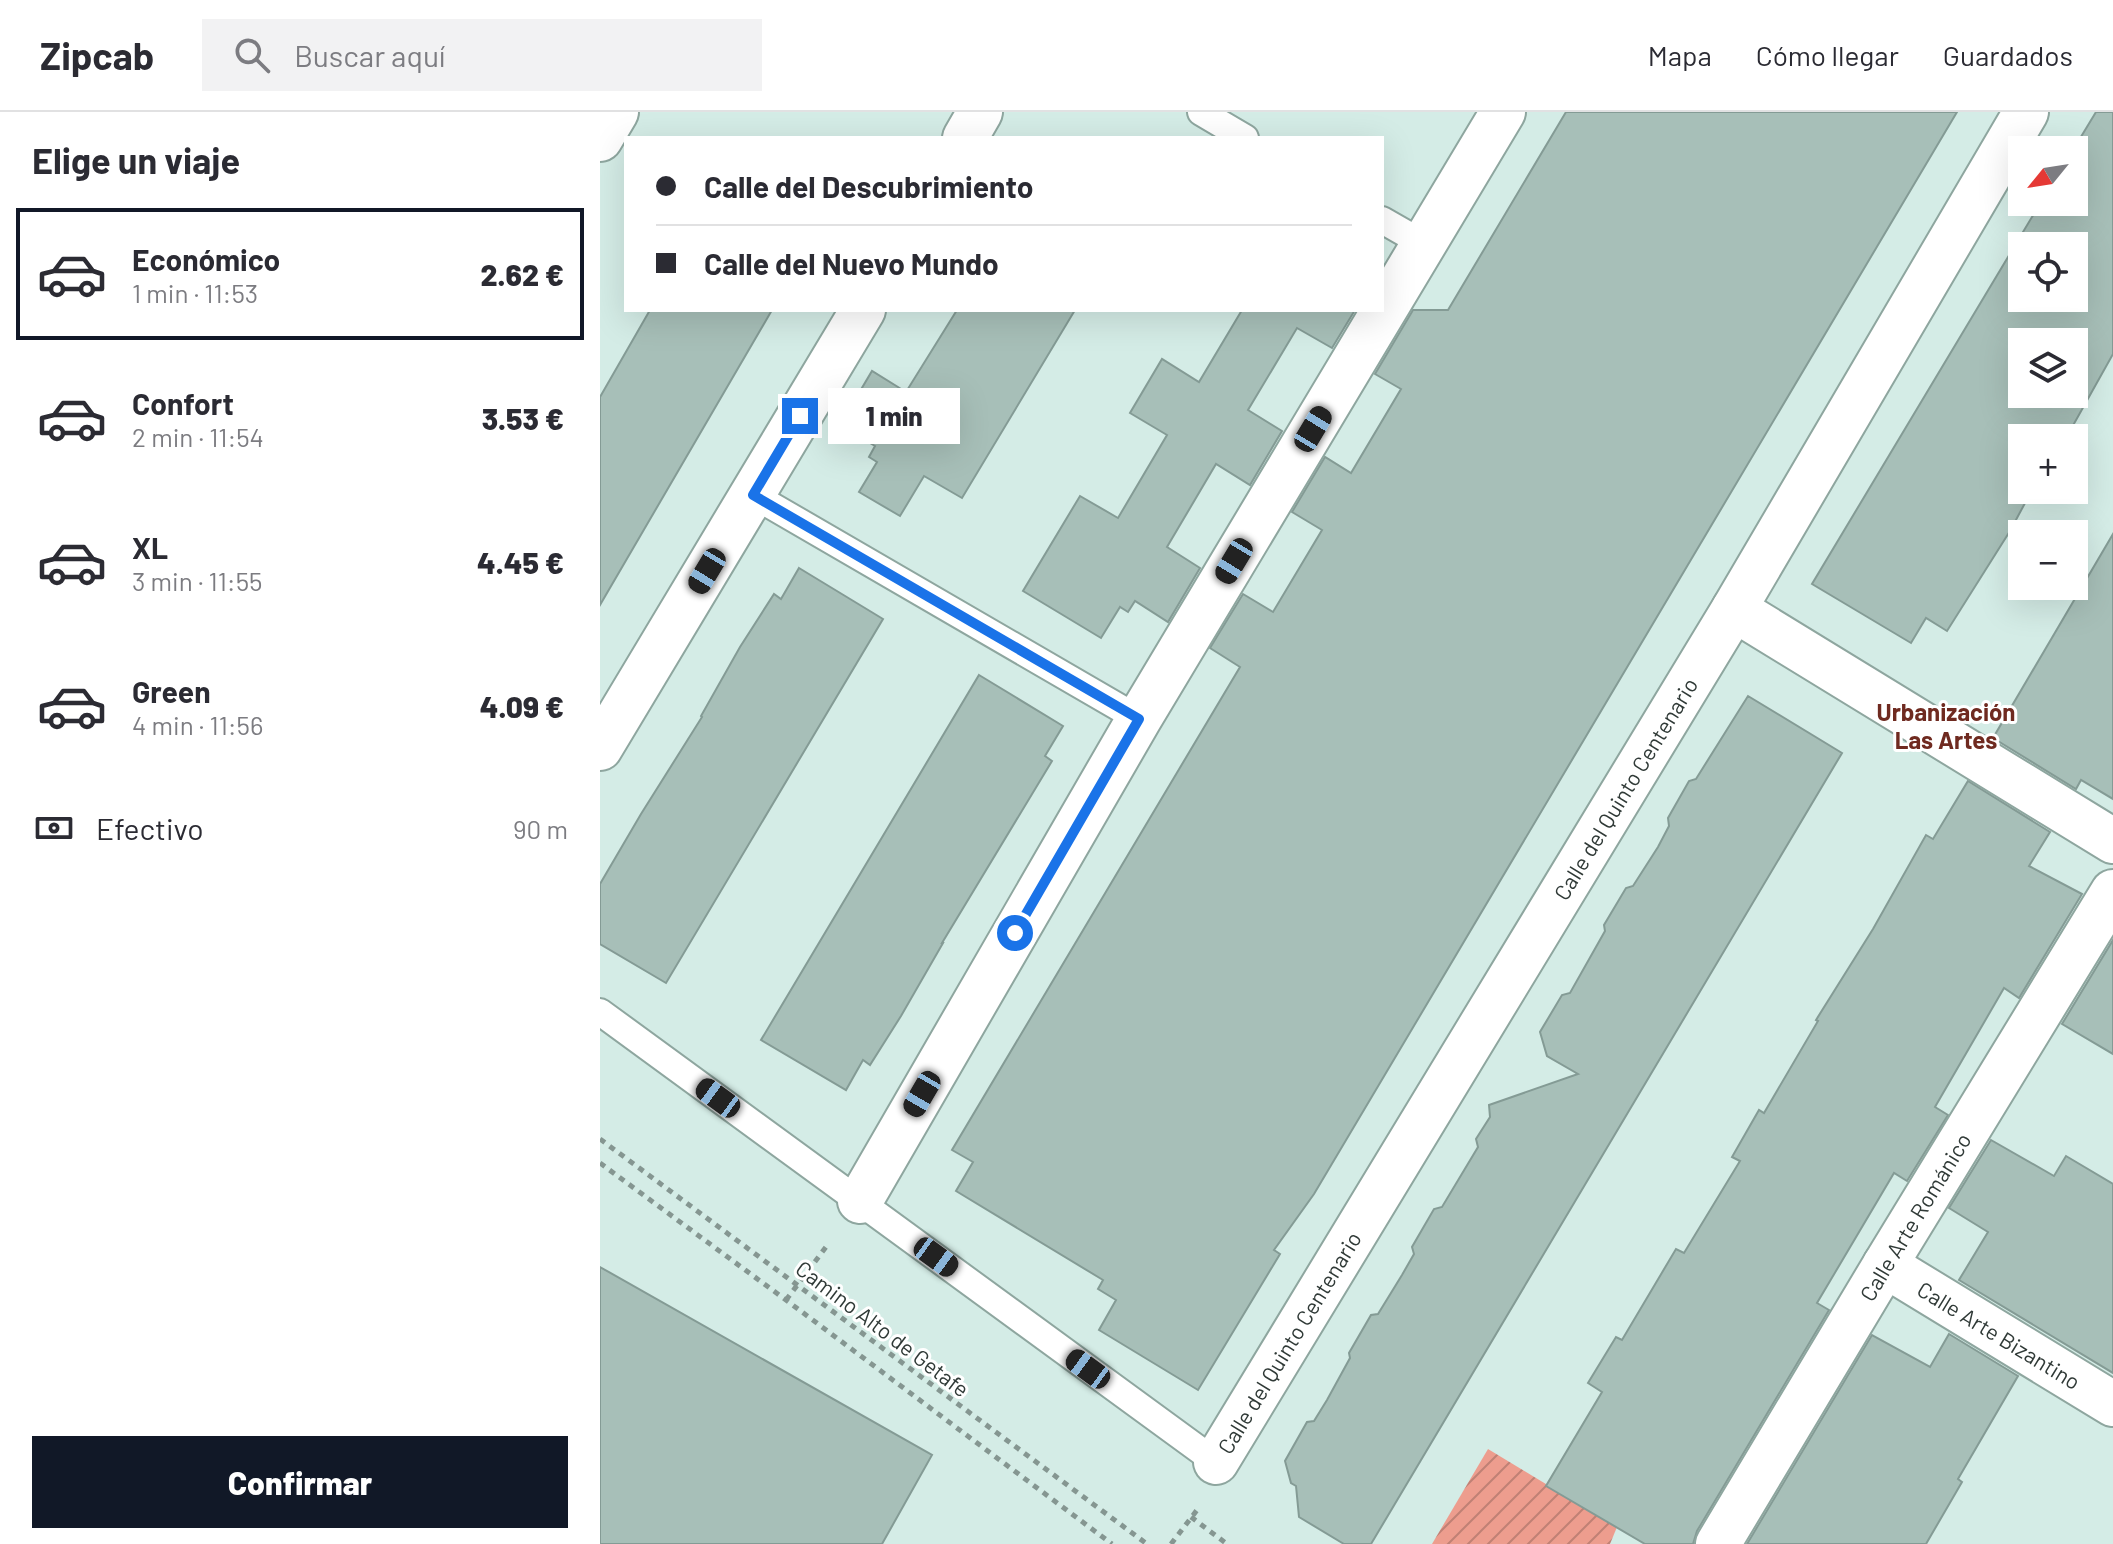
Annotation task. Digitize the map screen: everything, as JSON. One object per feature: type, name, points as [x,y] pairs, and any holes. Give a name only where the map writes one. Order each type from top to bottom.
[{"type":"street","points":[[600,139],[616,112]]},
{"type":"street","points":[[966,136],[980,112]]},
{"type":"street","points":[[1384,311],[1503,112]]},
{"type":"street","name":"Calle del Quinto Centenario","points":[[1216,1462],[1734,609],[2026,112]]},
{"type":"street","points":[[600,748],[862,312]]},
{"type":"street","points":[[860,1201],[1139,719],[1383,312]]},
{"type":"street","points":[[1734,609],[2113,841]]},
{"type":"street","name":"Calle Arte Románico","points":[[1718,1544],[2113,892]]},
{"type":"street","name":"Calle Arte Bizantino","points":[[1885,1265],[2113,1404]]},
{"type":"lane","points":[[1201,112],[1242,136]]},
{"type":"lane","points":[[1384,221],[1424,244]]},
{"type":"lane","points":[[753,495],[1139,719]]},
{"type":"lane","points":[[600,1012],[1216,1462]]},
{"type":"path","name":"Camino Alto de Getafe","points":[[600,1139],[1147,1544]]},
{"type":"path","points":[[600,1163],[1112,1544]]},
{"type":"path","points":[[786,1300],[860,1201]]},
{"type":"path","points":[[1191,1517],[1227,1544]]},
{"type":"shaded area","points":[[1488,1449],[1617,1527],[1610,1544],[1432,1544]]},
{"type":"building","points":[[1566,112],[1957,112],[1314,1194],[1274,1250],[1280,1254],[1198,1390],[1099,1330],[1116,1300],[1098,1289],[1103,1280],[956,1191],[973,1162],[952,1150],[1240,667],[1210,648],[1243,594],[1273,612],[1322,530],[1292,512],[1325,457],[1351,473],[1401,389],[1375,374],[1413,310],[1448,310]]},
{"type":"building","points":[[2096,112],[2113,112],[2113,354],[2088,399],[2088,328],[2008,328],[2008,408],[2083,408],[2074,424],[2008,424],[2008,504],[2024,504],[2016,520],[2008,520],[2008,534],[1947,631],[1926,618],[1911,643],[1812,584],[2008,257],[2008,312],[2088,312],[2088,232],[2023,232],[2033,216],[2088,216],[2088,136],[2081,136]]},
{"type":"building","points":[[649,312],[771,312],[600,605],[600,397]]},
{"type":"building","points":[[956,312],[1074,312],[962,498],[924,476],[900,516],[859,492],[877,462],[869,457],[875,446],[840,425],[872,371],[906,392]]},
{"type":"building","points":[[1241,312],[1354,312],[1332,348],[1297,328],[1248,410],[1282,431],[1250,485],[1216,464],[1167,547],[1200,568],[1168,622],[1135,601],[1128,612],[1120,607],[1101,638],[1023,591],[1080,496],[1118,518],[1167,435],[1130,413],[1162,359],[1199,382]]},
{"type":"building","points":[[2113,534],[2113,799],[2081,780],[2076,789],[1993,738],[2074,600],[2088,600],[2088,576]]},
{"type":"building","points":[[799,568],[883,619],[666,983],[600,944],[600,884],[702,717],[740,647],[774,594],[781,599]]},
{"type":"building","points":[[979,675],[1063,726],[1045,756],[1052,761],[901,1016],[870,1065],[863,1060],[846,1090],[761,1040]]},
{"type":"building","points":[[1748,696],[1842,753],[1371,1544],[1344,1544],[1299,1517],[1296,1486],[1291,1483],[1285,1461],[1307,1422],[1314,1421],[1327,1400],[1371,1315],[1378,1314],[1402,1275],[1414,1254],[1412,1247],[1434,1209],[1442,1207],[1478,1147],[1476,1139],[1490,1117],[1489,1105],[1578,1074],[1547,1056],[1540,1032],[1562,995],[1570,993],[1626,888],[1633,886],[1658,847],[1669,826],[1668,818],[1689,781],[1696,779]]},
{"type":"building","points":[[1968,781],[2050,832],[2029,866],[2082,894],[2019,998],[2004,988],[1935,1107],[1948,1115],[1907,1181],[1894,1173],[1817,1303],[1829,1310],[1697,1531],[1693,1544],[1645,1544],[1546,1486],[1602,1392],[1588,1383],[1616,1337],[1622,1340],[1676,1249],[1684,1253],[1740,1161],[1732,1157],[1759,1110],[1764,1113],[1926,835],[1933,839]]},
{"type":"building","points":[[2113,940],[2113,1054],[2062,1024]]},
{"type":"building","points":[[1991,1140],[2054,1176],[2066,1156],[2113,1184],[2113,1373],[1959,1280],[1988,1232],[1949,1208]]},
{"type":"building","points":[[600,1267],[932,1455],[882,1544],[600,1544]]},
{"type":"building","points":[[1949,1334],[2018,1376],[1958,1479],[1962,1482],[1926,1544],[1747,1544],[1872,1335],[1930,1367]]},
{"type":"district","name":"Urbanización Las Artes","points":[[1946,725]]},
{"type":"route","points":[[800,416],[753,495],[1139,719],[1015,933]]}]
